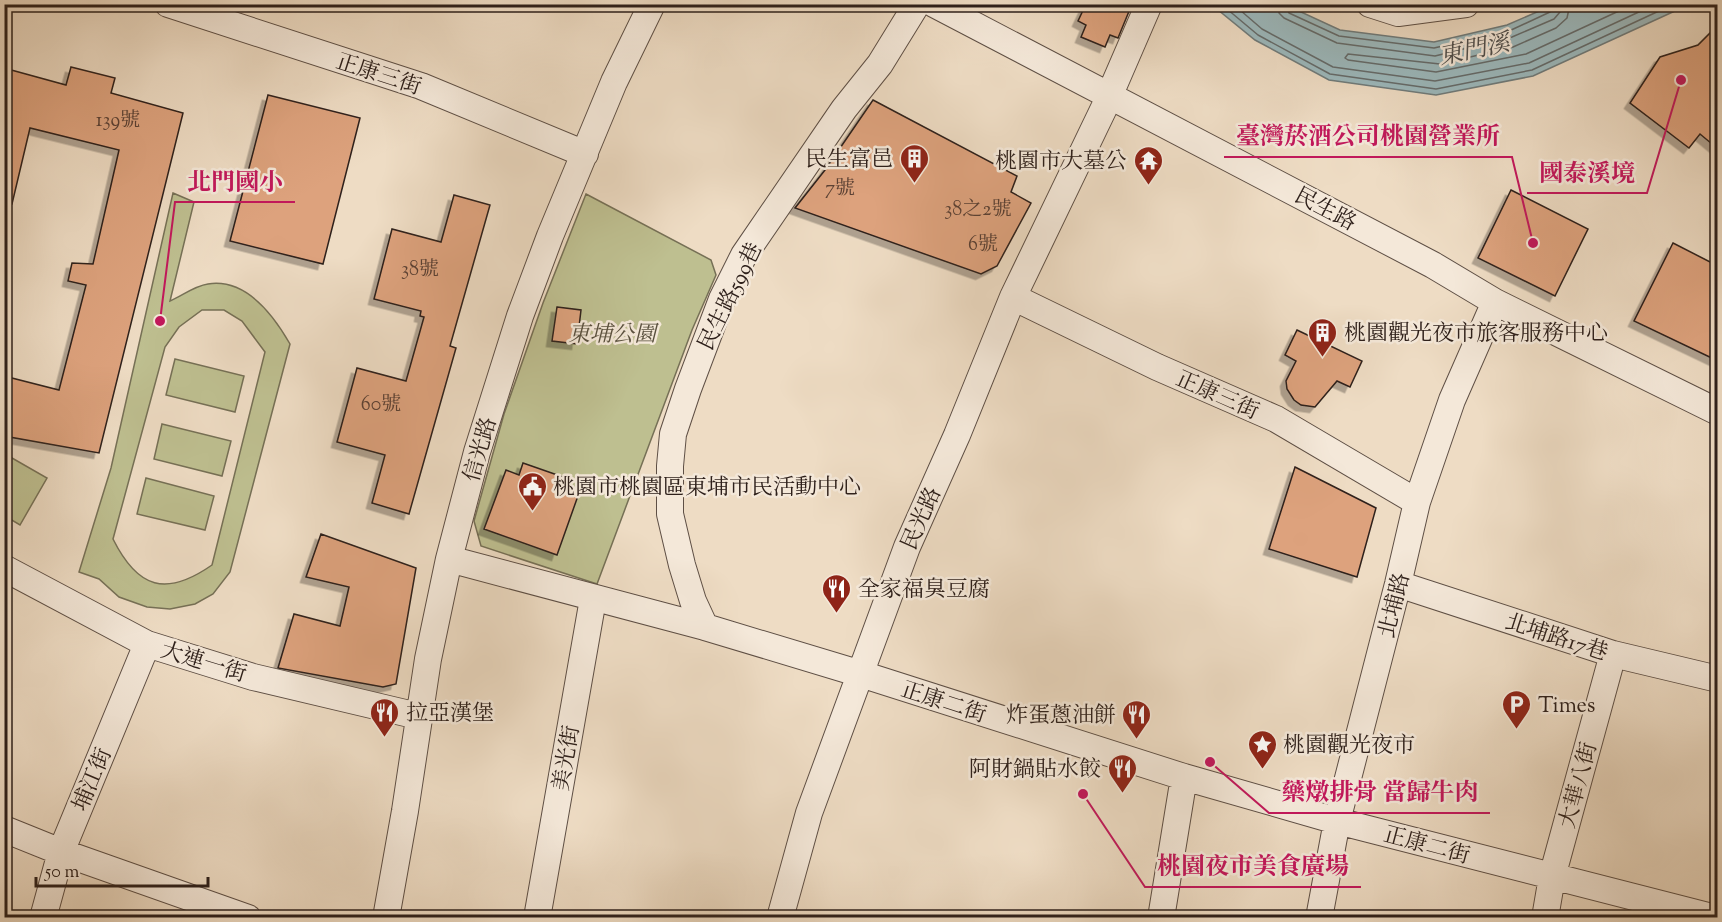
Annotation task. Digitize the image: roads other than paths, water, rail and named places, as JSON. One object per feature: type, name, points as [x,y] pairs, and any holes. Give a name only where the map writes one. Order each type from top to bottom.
[{"type":"street","name":"正康三街","points":[[168,4],[421,86],[585,154]]},
{"type":"street","name":"信光路","points":[[386,918],[428,659],[449,559],[477,452],[520,316],[550,236],[614,82],[652,4]]},
{"type":"street","name":"民生路599巷","points":[[705,627],[693,601],[670,514],[673,434],[688,389],[722,299],[744,255],[844,109],[880,64],[917,4]]},
{"type":"street","name":"民生路","points":[[934,4],[1433,265],[1495,302],[1718,412]]},
{"type":"street","name":"民光路","points":[[780,918],[808,813],[907,547],[957,435],[1014,297],[1110,95],[1149,4]]},
{"type":"street","points":[[1370,4],[1398,13],[1466,4]]},
{"type":"street","name":"正康三街","points":[[1014,297],[1157,367],[1276,419],[1417,502]]},
{"type":"street","name":"北埔路","points":[[1320,918],[1337,821],[1417,502],[1452,400],[1495,302]]},
{"type":"street","name":"正康二街","points":[[449,559],[705,627],[1184,777],[1337,821],[1716,918]]},
{"type":"street","name":"大連一街","points":[[4,568],[147,644],[253,677],[418,716]]},
{"type":"street","name":"北埔路17巷","points":[[1398,584],[1613,654],[1718,679]]},
{"type":"street","name":"美光街","points":[[537,918],[593,599]]},
{"type":"street","name":"埔江街","points":[[43,918],[61,852],[147,644]]},
{"type":"street","name":"大華八街","points":[[1545,918],[1552,877],[1613,654]]},
{"type":"street","points":[[1161,918],[1184,777]]},
{"type":"street","points":[[4,829],[61,852],[248,918]]},
{"type":"water","name":"東門溪","points":[[1212,5],[1286,5],[1340,30],[1434,42],[1507,25],[1553,5],[1688,5],[1533,76],[1436,95],[1329,80],[1255,40]]},
{"type":"place","name":"國泰溪境","points":[[1681,80]]},
{"type":"place","name":"民生富邑","points":[[914,184]]},
{"type":"place","name":"桃園市大墓公","points":[[1148,186]]},
{"type":"place","name":"臺灣菸酒公司桃園營業所","points":[[1533,243]]},
{"type":"place","name":"北門國小","points":[[160,321]]},
{"type":"place","name":"桃園觀光夜市旅客服務中心","points":[[1323,358]]},
{"type":"place","name":"桃園市桃園區東埔市民活動中心","points":[[532,512]]},
{"type":"place","name":"全家福臭豆腐","points":[[837,614]]},
{"type":"place","name":"Times","points":[[1517,730]]},
{"type":"place","name":"拉亞漢堡","points":[[385,738]]},
{"type":"place","name":"炸蛋蔥油餅","points":[[1137,740]]},
{"type":"place","name":"藥燉排骨 當歸牛肉","points":[[1210,762]]},
{"type":"place","name":"桃園觀光夜市","points":[[1262,770]]},
{"type":"place","name":"桃園夜市美食廣場","points":[[1083,794]]},
{"type":"place","name":"阿財鍋貼水餃","points":[[1122,794]]},
{"type":"park label","name":"東埔公園","points":[[612,333]]}]
